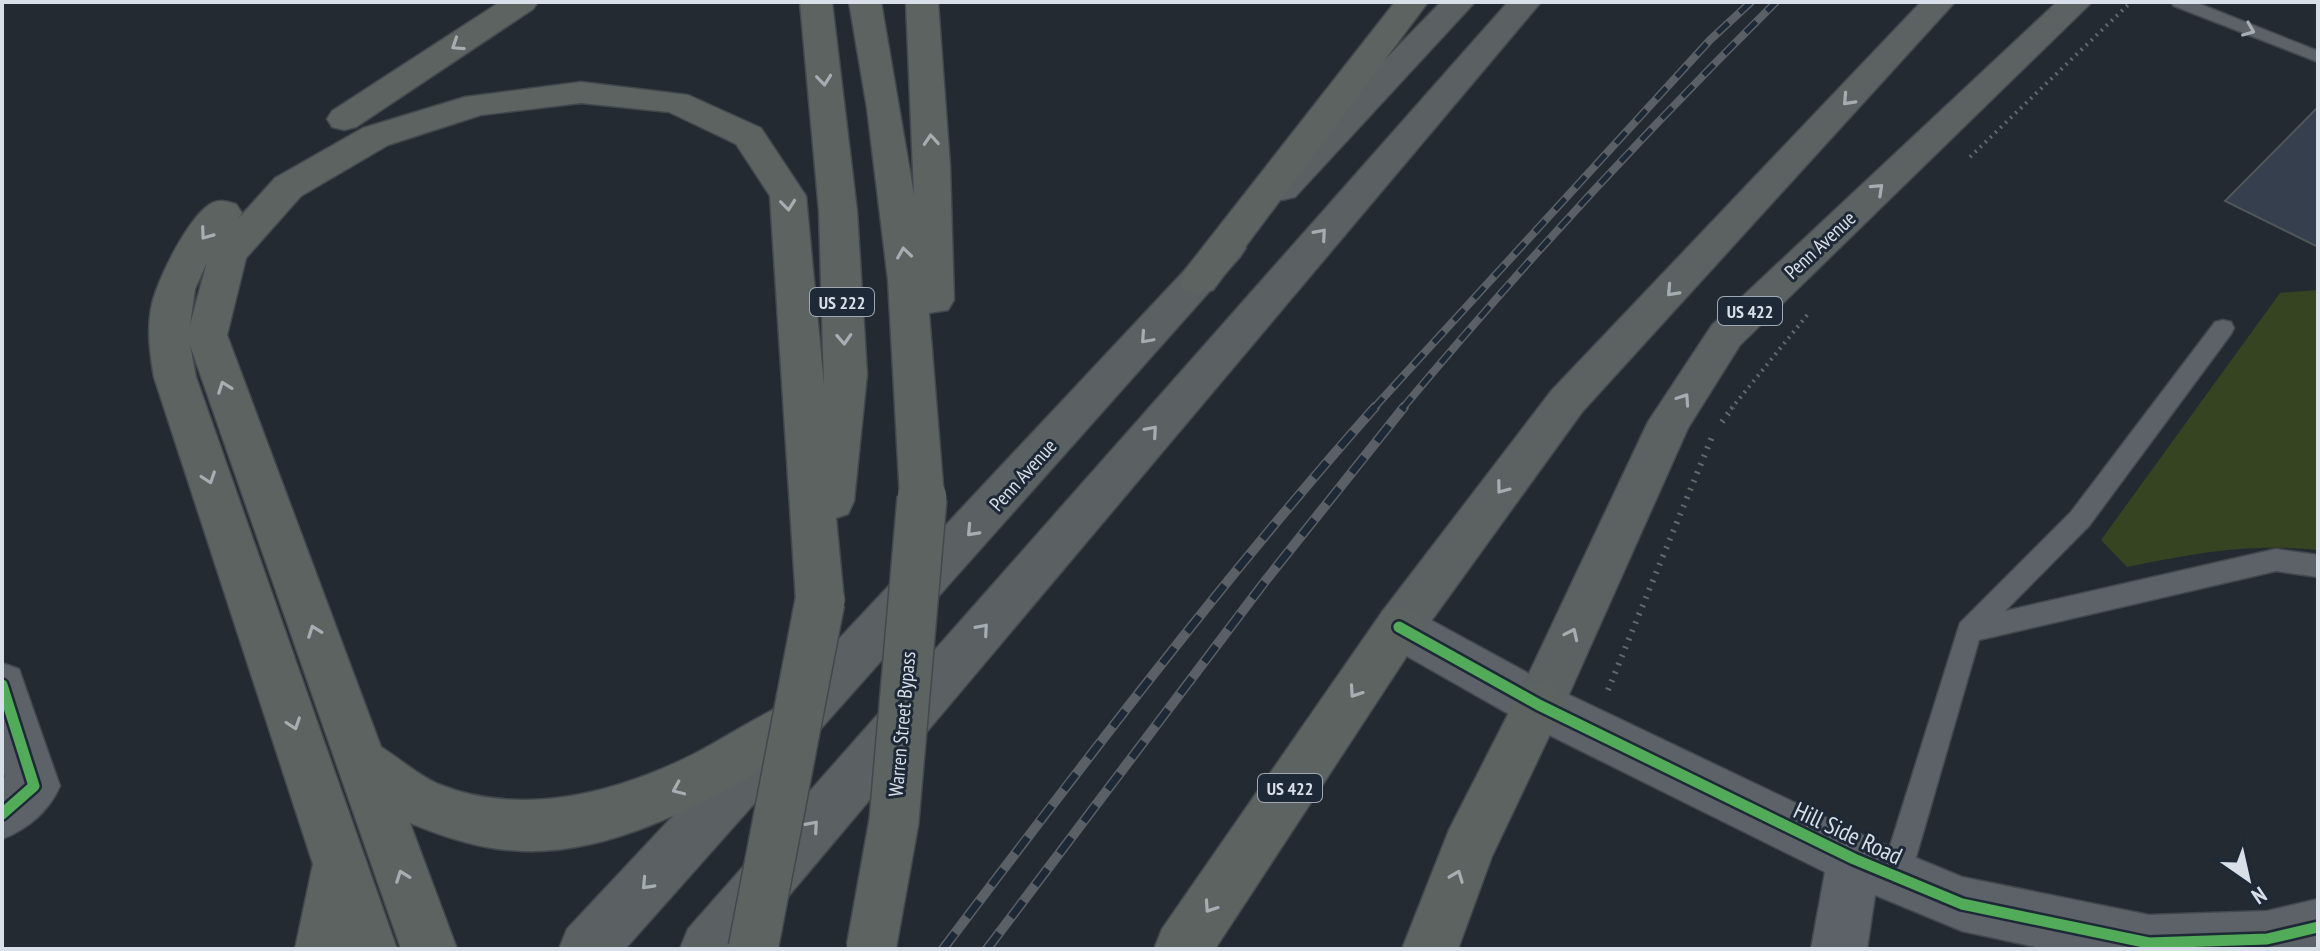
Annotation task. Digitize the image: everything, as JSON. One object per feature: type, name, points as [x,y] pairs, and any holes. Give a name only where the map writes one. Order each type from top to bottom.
[{"type":"highway","points":[[369,949],[175,377],[168,348],[171,304],[174,289],[201,240],[231,204],[262,177],[310,141],[522,2]]},
{"type":"highway","name":"US 222","points":[[753,949],[820,601],[846,374],[838,211],[816,2]]},
{"type":"highway","points":[[865,2],[884,108],[907,280],[922,498]]},
{"type":"highway","points":[[922,2],[932,166],[934,299],[922,498]]},
{"type":"highway","points":[[1199,280],[1412,2]]},
{"type":"highway","name":"US 422","points":[[1182,949],[1399,627],[1567,401],[1939,2]]},
{"type":"highway","points":[[1893,51],[1964,2]]},
{"type":"highway","name":"Penn Avenue","points":[[1539,705],[1669,422],[1726,335],[2076,2]]},
{"type":"highway","points":[[429,949],[207,335],[206,310],[212,284],[234,241],[260,209],[296,177],[358,137],[445,100],[529,79],[583,76],[639,81],[689,93],[721,108],[754,133],[777,161],[788,196],[820,601]]},
{"type":"highway","name":"Warren Street Bypass","points":[[871,949],[894,821],[922,498]]},
{"type":"highway","name":"US 422","points":[[1430,949],[1468,848],[1539,705]]},
{"type":"highway","points":[[362,763],[427,806],[480,823],[541,826],[599,816],[661,796],[720,770],[795,723]]},
{"type":"highway","points":[[323,949],[341,862]]},
{"type":"main road","name":"Penn Avenue","points":[[587,949],[1365,97],[1459,2]]},
{"type":"main road","points":[[708,949],[1420,120],[1525,2]]},
{"type":"street","name":"Hill Side Road","points":[[1399,627],[1539,705],[1875,868],[1962,904],[2149,943],[2267,939],[2318,927]]},
{"type":"street","points":[[2,685],[18,800]]},
{"type":"street","points":[[1839,949],[1875,868]]},
{"type":"lane","points":[[2180,2],[2318,57]]},
{"type":"lane","points":[[1875,868],[1969,631],[2080,519],[2223,328]]},
{"type":"lane","points":[[1969,631],[2276,560],[2318,566]]},
{"type":"path","points":[[1963,164],[2131,2]]},
{"type":"path","points":[[1602,703],[1714,434],[1764,365],[1815,307]]},
{"type":"green space","points":[[2318,290],[2318,550],[2268,548],[2222,551],[2127,567],[2101,540],[2280,293]]},
{"type":"building","points":[[2318,107],[2318,247],[2225,201]]},
{"type":"railway","points":[[1373,409],[1710,40],[1751,2]]},
{"type":"railway","points":[[1402,409],[1584,201],[1776,2]]},
{"type":"railway","points":[[943,949],[1208,606],[1375,407]]},
{"type":"railway","points":[[987,949],[1266,580],[1404,407]]},
{"type":"cycle path","points":[[1399,627],[1539,705],[1854,859],[1962,904],[2149,943],[2267,939],[2318,927]]},
{"type":"cycle path","points":[[2,685],[34,786],[2,814]]}]
